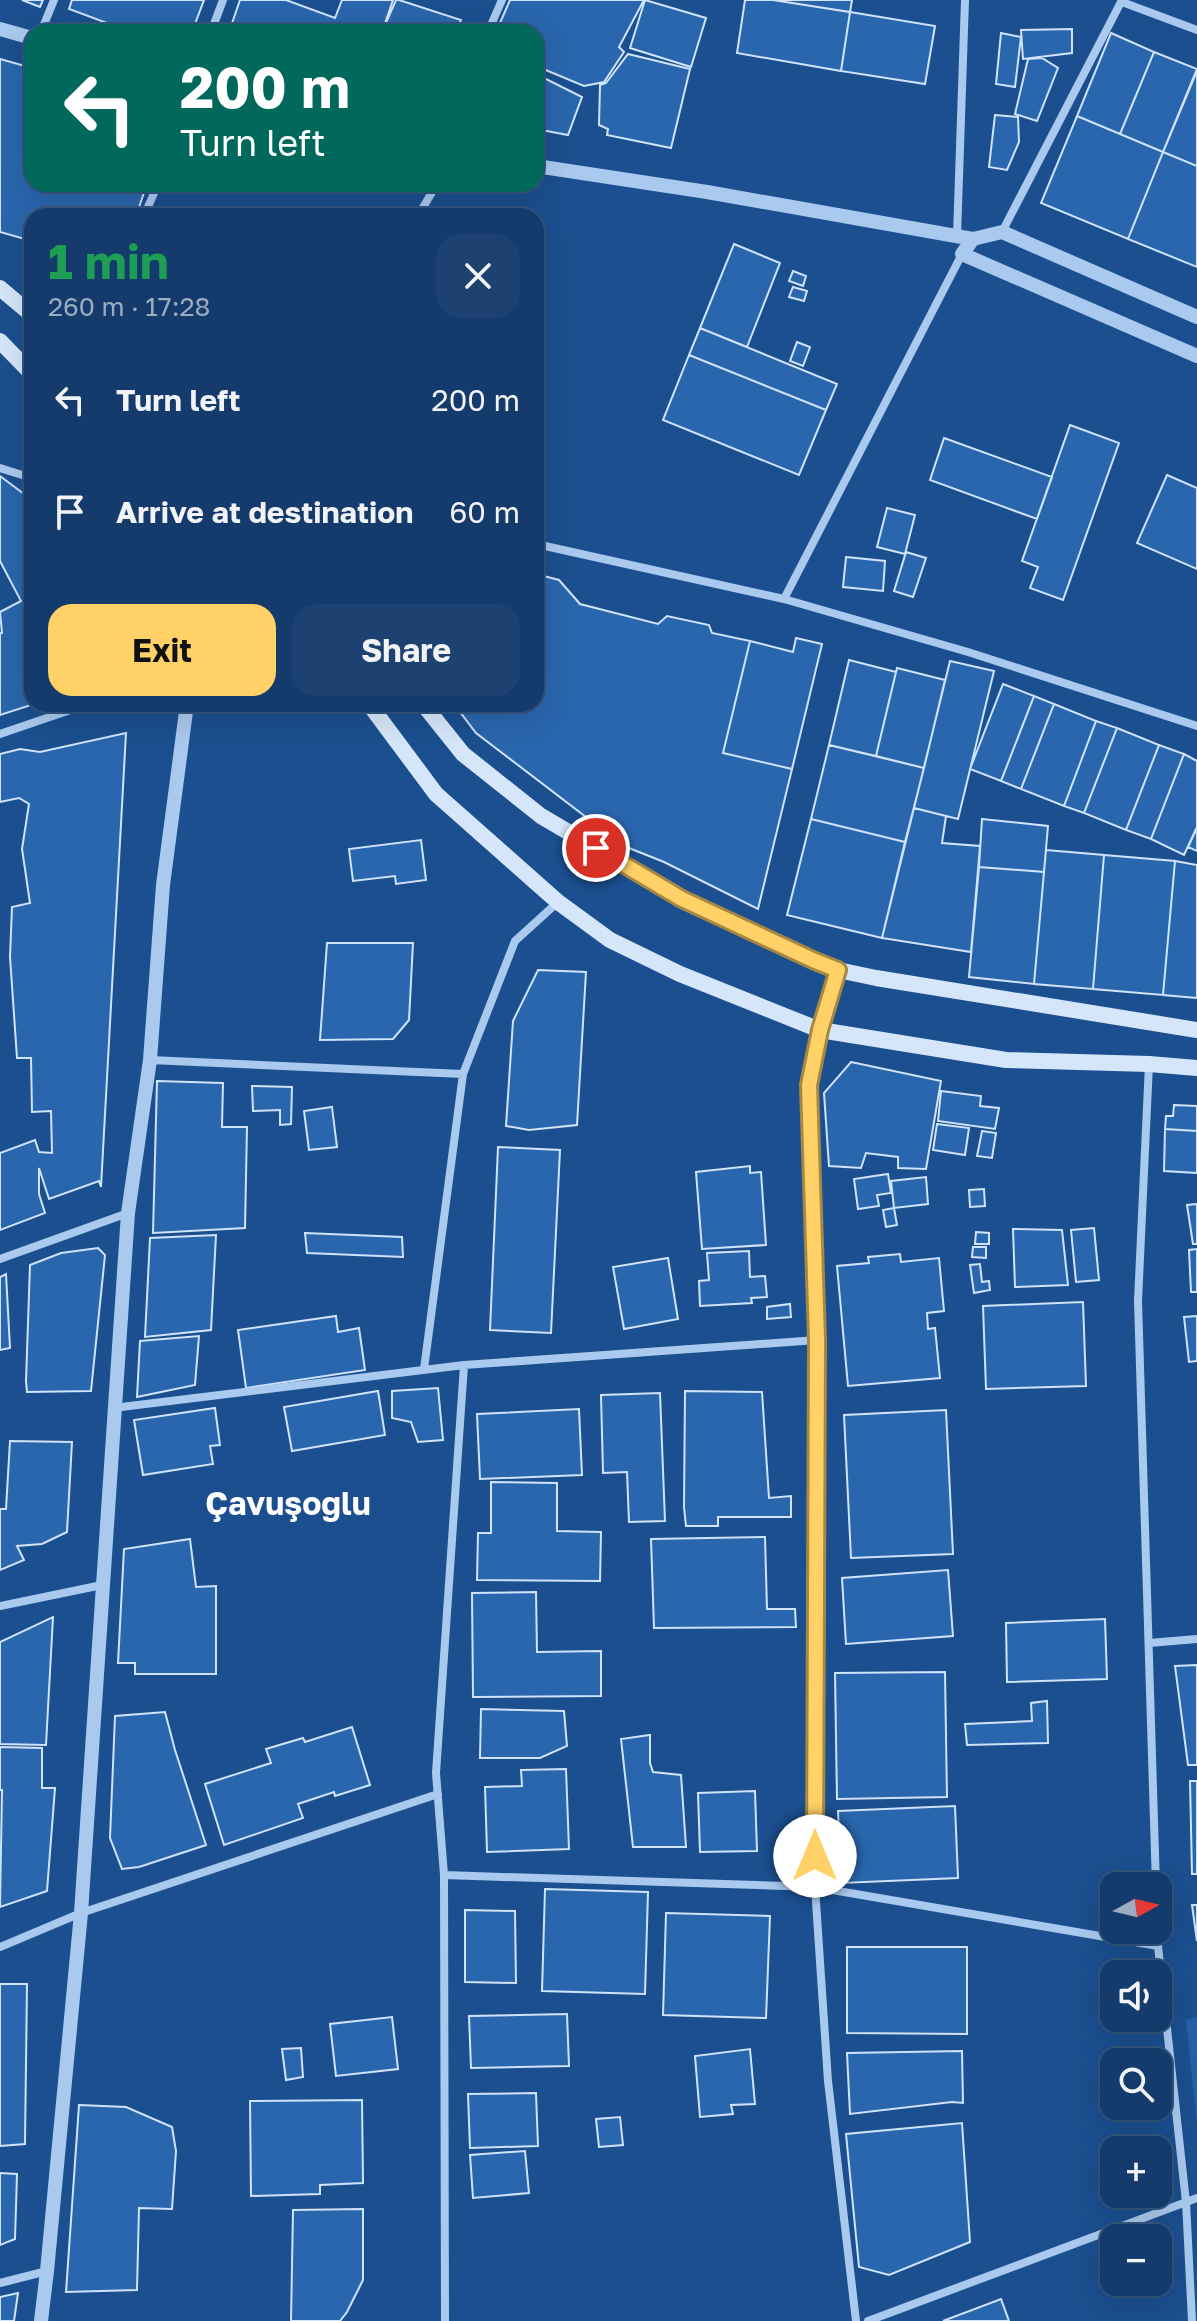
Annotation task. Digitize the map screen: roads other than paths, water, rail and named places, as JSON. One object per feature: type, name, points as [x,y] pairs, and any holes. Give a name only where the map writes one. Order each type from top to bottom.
[{"type":"main road","points":[[0,288],[24,308]]},
{"type":"main road","points":[[0,342],[24,366]]},
{"type":"main road","points":[[375,712],[436,794],[558,902],[610,940],[680,974],[820,1030],[1006,1060],[1197,1068]]},
{"type":"main road","points":[[429,712],[463,754],[541,816],[682,899],[815,961],[838,970],[876,978],[1197,1030]]},
{"type":"street","points":[[44,24],[54,0]]},
{"type":"street","points":[[214,24],[223,0]]},
{"type":"street","points":[[492,24],[502,0]]},
{"type":"street","points":[[957,236],[965,0]]},
{"type":"street","points":[[1002,232],[1122,1],[1197,30]]},
{"type":"street","points":[[0,29],[24,36]]},
{"type":"street","points":[[544,167],[707,192],[973,239],[1002,232],[1197,317]]},
{"type":"street","points":[[784,599],[962,254],[973,239]]},
{"type":"street","points":[[962,254],[1197,356]]},
{"type":"street","points":[[0,468],[24,476]]},
{"type":"street","points":[[544,546],[784,599],[968,652],[1197,726]]},
{"type":"street","points":[[0,734],[62,712]]},
{"type":"street","points":[[41,2321],[81,1913],[128,1213],[150,1060],[163,885],[186,712]]},
{"type":"street","points":[[424,1369],[463,1074],[515,941],[558,902]]},
{"type":"street","points":[[838,970],[820,1030],[809,1085],[817,1340],[815,1887],[828,2081],[856,2321]]},
{"type":"street","points":[[150,1060],[463,1074]]},
{"type":"street","points":[[1149,1064],[1138,1301],[1156,1872]]},
{"type":"street","points":[[0,1259],[128,1213]]},
{"type":"street","points":[[113,1408],[464,1365],[817,1340]]},
{"type":"street","points":[[445,2321],[444,1875],[436,1773],[464,1365]]},
{"type":"street","points":[[0,1606],[102,1585]]},
{"type":"street","points":[[1149,1643],[1197,1639]]},
{"type":"street","points":[[0,1947],[81,1913],[438,1794]]},
{"type":"street","points":[[444,1875],[815,1887],[1158,1946],[1186,2202],[1192,2321]]},
{"type":"street","points":[[868,2321],[1197,2198]]},
{"type":"street","points":[[0,2283],[47,2271]]},
{"type":"district","name":"Çavuşoğlu","points":[[288,1504]]}]
